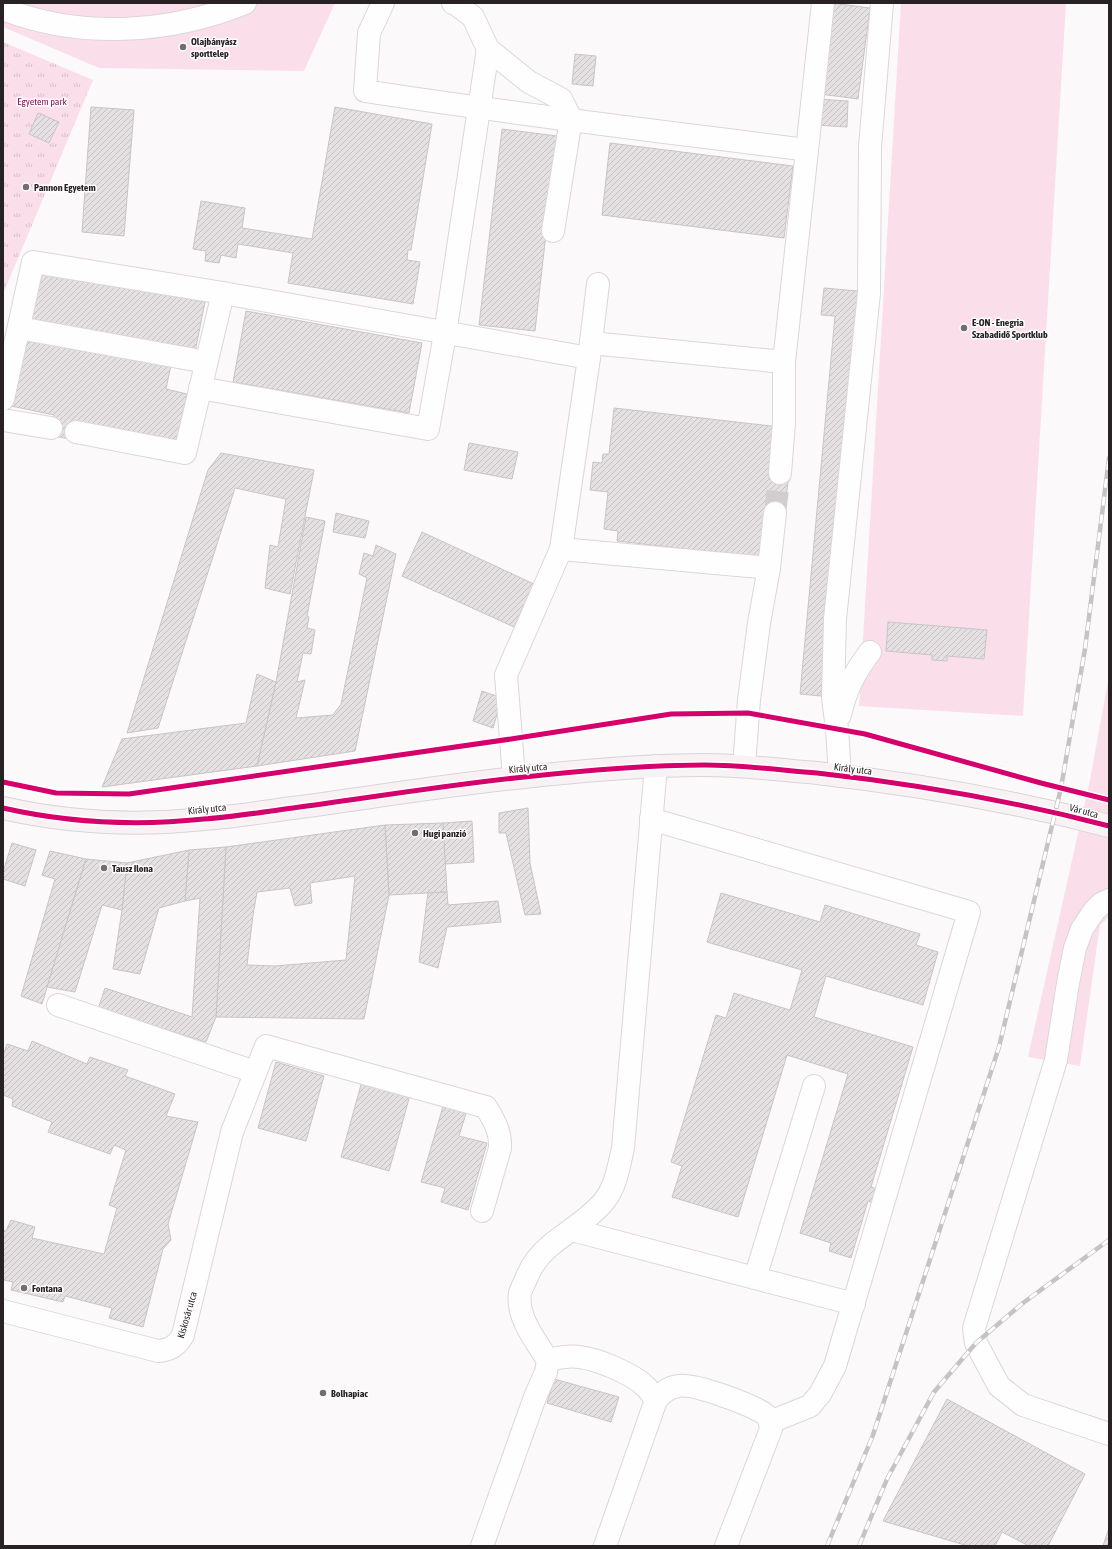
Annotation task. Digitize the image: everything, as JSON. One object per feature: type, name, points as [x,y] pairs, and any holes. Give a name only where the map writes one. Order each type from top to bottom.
[{"type":"main road","name":"Király utca","points":[[3,808],[53,817],[108,822],[138,823],[175,821],[204,819],[514,778],[656,766],[706,765],[744,766],[905,784],[977,796],[1055,812]]},
{"type":"main road","name":"Vár utca","points":[[1055,812],[1109,826]]},
{"type":"street","points":[[3,9],[56,25],[93,30],[167,25],[224,12],[245,3]]},
{"type":"street","points":[[383,3],[369,33],[365,91],[479,109],[571,119],[807,150]]},
{"type":"street","points":[[453,3],[473,17],[488,49],[529,82],[561,99],[571,119],[553,231]]},
{"type":"street","points":[[780,472],[784,422],[784,362],[823,3]]},
{"type":"street","points":[[840,776],[837,729],[833,698],[835,619],[869,293],[870,146],[882,3]]},
{"type":"street","points":[[200,388],[428,429],[445,334],[488,49]]},
{"type":"street","points":[[3,399],[33,262],[223,293],[445,334],[590,351],[784,362]]},
{"type":"street","points":[[514,778],[506,675],[561,549],[590,351],[598,284]]},
{"type":"street","points":[[76,432],[185,453],[223,293]]},
{"type":"street","points":[[19,328],[206,362]]},
{"type":"street","points":[[3,420],[50,428]]},
{"type":"street","points":[[744,766],[749,700],[759,623],[769,568],[775,513]]},
{"type":"street","points":[[561,549],[769,568]]},
{"type":"street","points":[[837,729],[849,685],[856,671],[870,652]]},
{"type":"street","points":[[482,1546],[535,1397],[546,1372],[548,1360],[528,1330],[520,1306],[520,1294],[531,1267],[551,1246],[593,1213],[606,1199],[614,1184],[623,1148],[656,766]]},
{"type":"street","points":[[651,819],[969,912],[835,1366],[820,1394],[810,1406],[770,1422]]},
{"type":"street","points":[[1109,900],[1100,904],[1094,911],[1082,929],[1075,948],[1056,1060],[974,1328],[976,1343],[999,1386],[1023,1405],[1109,1434]]},
{"type":"street","points":[[58,1005],[255,1072]]},
{"type":"street","name":"Kiskosár utca","points":[[3,1311],[150,1350],[165,1351],[179,1342],[183,1335],[232,1132],[266,1046],[486,1107],[501,1138],[500,1148],[482,1211]]},
{"type":"street","points":[[755,1278],[814,1086]]},
{"type":"street","points":[[572,1230],[854,1304]]},
{"type":"street","points":[[548,1360],[562,1357],[578,1357],[680,1386],[737,1400],[767,1416],[771,1429],[726,1546]]},
{"type":"street","points":[[611,1367],[633,1376],[656,1400]]},
{"type":"street","points":[[605,1546],[656,1400],[665,1390],[680,1386]]},
{"type":"green space","name":"Olajbányász sporttelep","points":[[3,3],[335,3],[304,71],[99,68],[3,27]]},
{"type":"green space","name":"E-ON - Enegria Szabadidő Sportklub","points":[[901,3],[1066,3],[1023,716],[859,706]]},
{"type":"green space","name":"Egyetem park","points":[[3,42],[93,80],[3,294]]},
{"type":"green space","points":[[1109,676],[1109,917],[1100,925],[1080,1066],[1028,1057],[1090,780]]},
{"type":"building","points":[[832,3],[870,8],[858,99],[820,94]]},
{"type":"building","points":[[575,54],[596,56],[593,86],[572,84]]},
{"type":"building","points":[[818,99],[848,101],[847,127],[816,125]]},
{"type":"building","points":[[91,107],[134,110],[124,236],[82,232]]},
{"type":"building","points":[[335,107],[432,124],[411,250],[408,250],[407,260],[420,262],[413,304],[288,283],[293,253],[238,244],[236,258],[221,255],[219,263],[205,261],[206,251],[193,249],[201,201],[245,208],[242,228],[312,239]]},
{"type":"building","points":[[38,113],[59,122],[49,143],[29,134]]},
{"type":"building","points":[[502,129],[557,136],[535,331],[479,325]]},
{"type":"building","points":[[610,143],[793,166],[784,238],[602,215]]},
{"type":"building","points":[[38,269],[205,302],[195,352],[28,320]]},
{"type":"building","points":[[824,288],[858,291],[821,696],[800,694],[835,316],[821,315]]},
{"type":"building","points":[[246,311],[422,343],[409,413],[233,382]]},
{"type":"building","points":[[25,336],[171,365],[166,389],[187,394],[177,443],[74,440],[50,435],[54,415],[11,406]]},
{"type":"building","points":[[614,408],[780,427],[789,474],[784,514],[764,558],[617,541],[618,531],[604,529],[608,492],[590,490],[593,462],[602,463],[603,454],[609,454]]},
{"type":"building","points":[[469,443],[518,452],[512,479],[464,470]]},
{"type":"building","points":[[221,453],[314,470],[290,594],[265,588],[270,545],[278,547],[286,499],[235,488],[158,728],[127,733],[208,470]]},
{"type":"building","points":[[336,513],[369,521],[365,538],[333,532]]},
{"type":"building","points":[[306,517],[325,521],[307,616],[309,617],[307,628],[315,630],[311,654],[303,653],[297,682],[305,680],[296,718],[333,715],[341,704],[367,578],[359,574],[364,553],[373,556],[376,545],[396,554],[355,751],[257,766],[276,682]]},
{"type":"building","points":[[422,532],[534,584],[514,627],[402,576]]},
{"type":"building","points":[[888,622],[987,630],[984,659],[947,656],[947,661],[932,660],[932,655],[886,651]]},
{"type":"building","points":[[257,674],[276,682],[257,766],[102,787],[122,739],[246,723]]},
{"type":"building","points":[[482,691],[502,698],[493,728],[473,721]]},
{"type":"building","points":[[528,808],[530,863],[541,914],[525,915],[506,833],[499,833],[499,813]]},
{"type":"building","points":[[472,821],[474,862],[445,864],[443,823]]},
{"type":"building","points":[[443,823],[447,892],[389,895],[385,825]]},
{"type":"building","points":[[385,825],[389,895],[364,1019],[216,1017],[226,847]],"holes":[[[355,876],[346,960],[275,966],[247,965],[257,892],[290,888],[295,906],[312,903],[310,883]]]},
{"type":"building","points":[[12,843],[36,850],[25,886],[3,879],[3,872]]},
{"type":"building","points":[[226,847],[216,1017],[206,1042],[98,1009],[105,988],[192,1017],[200,898],[185,901],[189,850]]},
{"type":"building","points":[[189,850],[185,901],[159,908],[140,974],[113,969],[127,863]]},
{"type":"building","points":[[50,851],[86,859],[42,1004],[21,996],[55,879],[42,875]]},
{"type":"building","points":[[86,859],[127,863],[122,910],[102,905],[75,992],[47,987]]},
{"type":"building","points":[[447,892],[448,905],[498,901],[501,922],[447,927],[438,968],[419,962],[428,893]]},
{"type":"building","points":[[721,893],[820,922],[825,905],[920,934],[916,945],[938,952],[923,1005],[826,976],[814,1017],[913,1047],[871,1187],[877,1189],[873,1203],[868,1201],[851,1258],[829,1251],[831,1243],[800,1233],[848,1074],[787,1055],[738,1217],[672,1197],[682,1166],[671,1162],[716,1015],[726,1018],[734,993],[790,1010],[802,970],[707,942]]},
{"type":"building","points":[[32,1041],[87,1064],[90,1057],[128,1070],[125,1076],[175,1094],[166,1116],[198,1122],[168,1224],[171,1240],[163,1249],[143,1327],[109,1318],[112,1308],[65,1296],[63,1302],[11,1290],[13,1282],[3,1280],[3,1230],[6,1231],[11,1220],[35,1227],[32,1238],[104,1254],[117,1208],[109,1205],[126,1150],[114,1145],[110,1154],[48,1132],[52,1122],[12,1106],[13,1099],[3,1095],[3,1056],[7,1044],[28,1051]]},
{"type":"building","points":[[276,1062],[324,1076],[306,1141],[258,1128]]},
{"type":"building","points":[[362,1081],[410,1095],[389,1171],[341,1157]]},
{"type":"building","points":[[444,1103],[467,1110],[459,1136],[487,1143],[468,1210],[441,1202],[445,1188],[421,1182]]},
{"type":"building","points":[[554,1379],[619,1397],[611,1422],[547,1403]]},
{"type":"building","points":[[947,1399],[1085,1474],[1048,1546],[1029,1546],[1002,1532],[995,1546],[968,1546],[883,1521]]},
{"type":"building","points":[[1109,1528],[1109,1546],[1103,1546]]},
{"type":"tunnel","points":[[775,513],[780,473]]},
{"type":"railway","points":[[827,1546],[873,1435],[999,1047],[1061,788],[1085,649],[1109,458]]},
{"type":"railway","points":[[859,1546],[887,1479],[934,1392],[976,1343],[1023,1303],[1109,1240]]},
{"type":"cycle path","points":[[3,782],[56,793],[129,794],[511,739],[671,714],[748,713],[865,734],[1041,783],[1109,800]]},
{"type":"cycle path","points":[[3,808],[53,817],[103,822],[128,823],[179,821],[237,816],[539,775],[634,767],[719,765],[817,773],[891,782],[1001,801],[1109,826]]},
{"type":"place","name":"Olajbányász sporttelep","points":[[183,47]]},
{"type":"place","name":"Pannon Egyetem","points":[[26,187]]},
{"type":"place","name":"E-ON - Enegria Szabadidő Sportklub","points":[[964,328]]},
{"type":"place","name":"Hugi panzió","points":[[415,833]]},
{"type":"place","name":"Tausz Ilona","points":[[104,868]]},
{"type":"place","name":"Fontana","points":[[24,1288]]},
{"type":"place","name":"Bolhapiac","points":[[323,1393]]}]
